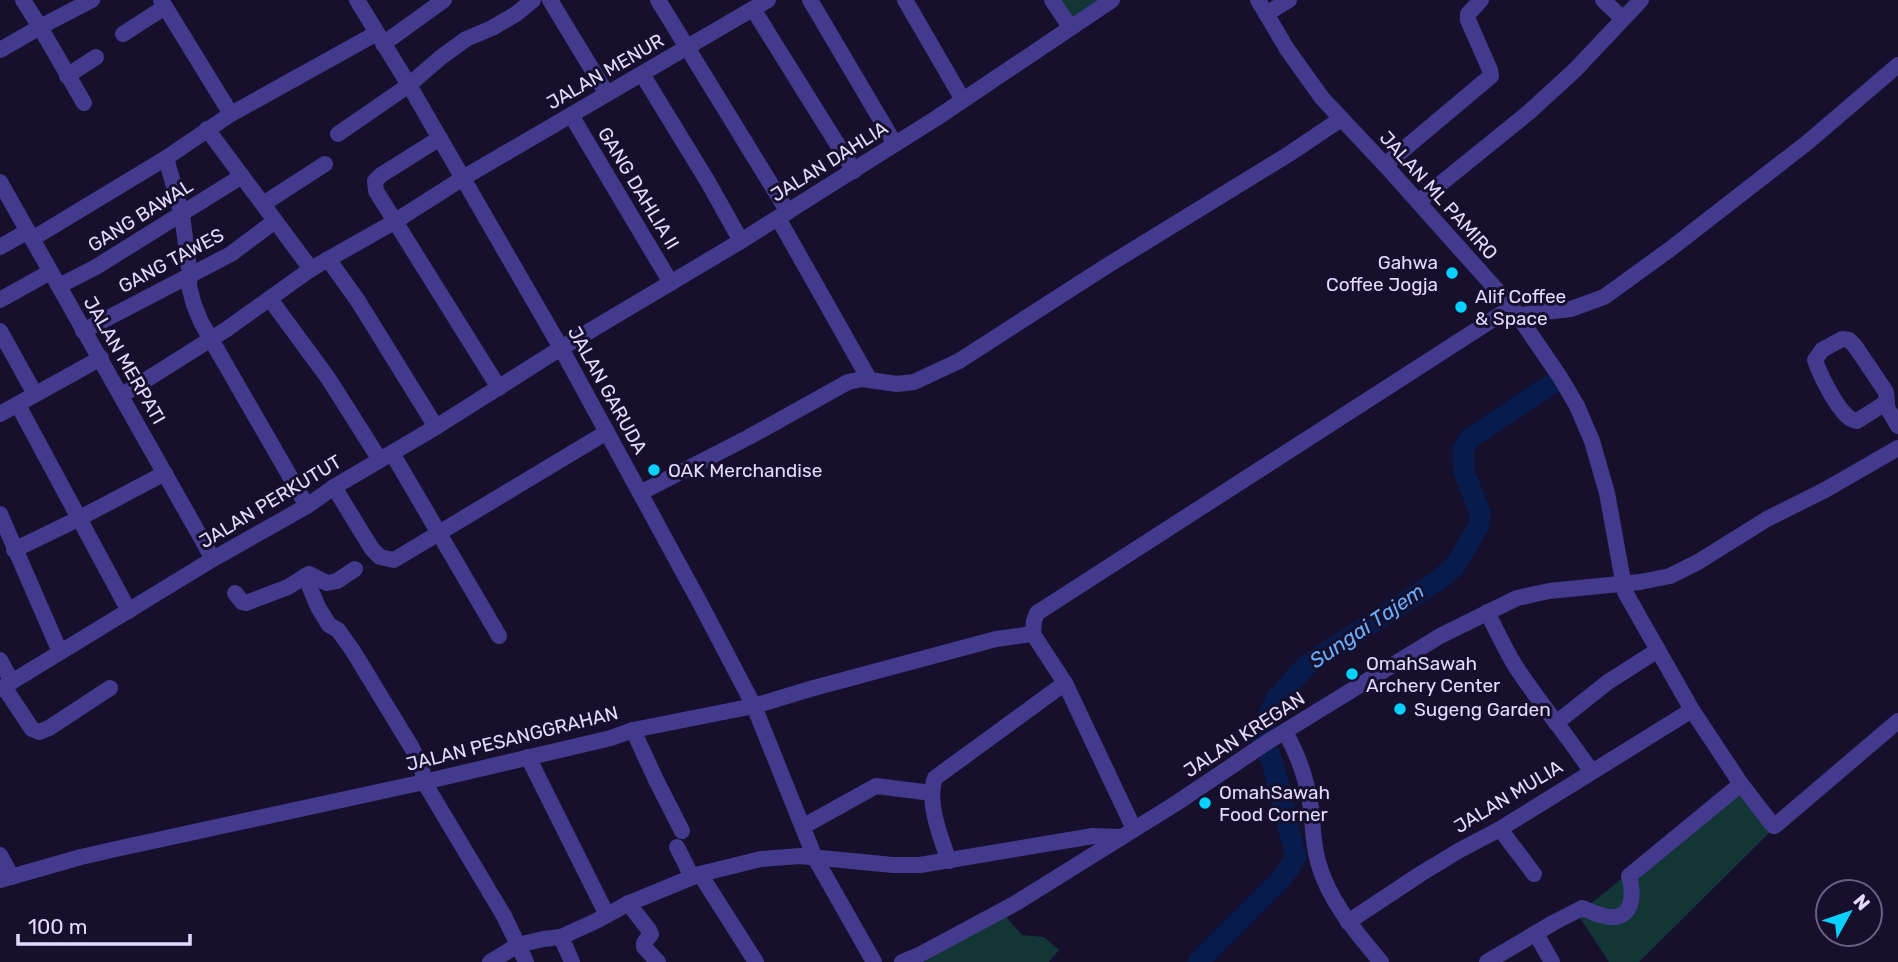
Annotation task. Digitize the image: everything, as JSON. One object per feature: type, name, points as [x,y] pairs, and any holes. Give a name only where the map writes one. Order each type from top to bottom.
[{"type":"street","points":[[23,0],[84,103]]},
{"type":"street","name":"JALAN GARUDA","points":[[357,0],[562,348],[640,493],[754,706],[815,858],[874,962]]},
{"type":"street","points":[[0,247],[30,235],[166,158],[231,114],[380,38],[444,0]]},
{"type":"street","points":[[338,134],[409,85],[466,39],[492,28],[533,0]]},
{"type":"street","points":[[550,0],[607,94]]},
{"type":"street","points":[[658,0],[783,215],[869,379]]},
{"type":"street","name":"JALAN MENUR","points":[[122,395],[211,339],[311,269],[768,0]]},
{"type":"street","points":[[810,0],[895,144]]},
{"type":"street","points":[[905,0],[963,100]]},
{"type":"street","points":[[1052,0],[1070,27]]},
{"type":"street","name":"JALAN DAHLIA","points":[[562,348],[854,171],[1112,0]]},
{"type":"street","points":[[1262,7],[1289,0]]},
{"type":"street","points":[[1385,165],[1491,76],[1468,20],[1468,14],[1481,0]]},
{"type":"street","points":[[1603,0],[1623,19]]},
{"type":"street","points":[[1418,202],[1528,113],[1575,70],[1641,0]]},
{"type":"street","points":[[0,50],[83,2]]},
{"type":"street","points":[[123,34],[163,4],[231,114]]},
{"type":"street","name":"JALAN ML PAMIRO","points":[[1262,7],[1286,49],[1322,98],[1515,311],[1560,377],[1581,414],[1592,441],[1607,493],[1625,592],[1692,710],[1741,784],[1774,826],[1898,721]]},
{"type":"street","points":[[753,9],[854,171]]},
{"type":"street","points":[[67,76],[96,57]]},
{"type":"street","points":[[490,962],[518,945],[561,937],[628,903],[696,876],[761,859],[800,856],[920,865],[1093,836],[1128,833],[1065,683],[1033,634],[1037,613],[1515,311],[1571,309],[1604,297],[1808,142],[1898,65]]},
{"type":"street","points":[[642,74],[741,241]]},
{"type":"street","name":"GANG DAHLIA II","points":[[571,115],[671,283]]},
{"type":"street","points":[[640,493],[848,382],[869,379],[897,384],[914,382],[959,361],[1341,119]]},
{"type":"street","points":[[207,129],[311,269]]},
{"type":"street","points":[[440,138],[381,175],[375,181],[376,191],[499,388]]},
{"type":"street","points":[[166,158],[182,215],[189,286],[194,305],[307,506]]},
{"type":"street","points":[[263,204],[325,164]]},
{"type":"street","name":"GANG BAWAL","points":[[0,300],[96,267],[242,176]]},
{"type":"street","name":"JALAN MERPATI","points":[[0,183],[213,559]]},
{"type":"street","name":"GANG TAWES","points":[[83,331],[231,254],[275,220]]},
{"type":"street","points":[[328,260],[358,301],[436,427]]},
{"type":"street","points":[[270,299],[386,456],[439,535],[499,636]]},
{"type":"street","points":[[0,331],[34,394]]},
{"type":"street","points":[[1842,339],[1852,342],[1886,392],[1888,398],[1885,404],[1860,420],[1849,418],[1816,363],[1819,354],[1842,339]]},
{"type":"street","name":"JALAN PERKUTUT","points":[[5,686],[213,559],[307,506],[562,348]]},
{"type":"street","points":[[0,414],[101,358]]},
{"type":"street","points":[[1885,404],[1898,426]]},
{"type":"street","points":[[18,405],[129,611]]},
{"type":"street","points":[[334,487],[376,554],[389,560],[399,559],[607,432]]},
{"type":"street","name":"JALAN KREGAN","points":[[902,962],[1016,903],[1264,744],[1440,636],[1517,598],[1549,590],[1656,580],[1670,576],[1698,562],[1767,519],[1825,490],[1898,448]]},
{"type":"street","points":[[14,550],[165,473]]},
{"type":"street","points":[[0,514],[60,652]]},
{"type":"street","points":[[235,593],[246,603],[288,587],[309,574],[327,583],[337,581],[355,569]]},
{"type":"street","points":[[305,576],[329,625],[338,630],[353,651],[412,748],[422,768],[424,782],[483,879],[526,962]]},
{"type":"street","points":[[1487,612],[1516,667],[1591,771]]},
{"type":"street","name":"JALAN PESANGGRAHAN","points":[[6,879],[81,857],[424,782],[611,738],[634,730],[754,706],[996,639],[1033,634]]},
{"type":"street","points":[[1556,723],[1608,682],[1658,650]]},
{"type":"street","points":[[0,660],[5,686],[32,729],[39,732],[110,688]]},
{"type":"street","points":[[949,861],[937,823],[932,793],[938,775],[1065,683]]},
{"type":"street","name":"JALAN MULIA","points":[[1348,922],[1422,873],[1500,829],[1692,710]]},
{"type":"street","points":[[634,730],[696,876],[756,962]]},
{"type":"street","points":[[1285,732],[1306,779],[1318,865],[1333,900],[1381,962]]},
{"type":"street","points":[[528,757],[607,915]]},
{"type":"street","points":[[1487,962],[1583,908],[1605,916],[1620,915],[1630,905],[1632,894],[1629,876],[1741,784]]},
{"type":"street","points":[[804,826],[876,786],[932,793]]},
{"type":"street","points":[[1500,829],[1534,874]]},
{"type":"street","points":[[0,855],[6,879]]},
{"type":"street","points":[[628,903],[649,930],[644,947],[658,962]]},
{"type":"street","points":[[1536,934],[1552,962]]},
{"type":"street","points":[[561,937],[572,962]]},
{"type":"green space","points":[[1058,0],[1106,0],[1070,21]]},
{"type":"green space","points":[[1739,785],[1774,828],[1639,962],[1609,962],[1576,912],[1594,901]]},
{"type":"green space","points":[[1002,912],[1022,935],[1044,937],[1059,950],[1049,962],[924,962]]},
{"type":"waterway","name":"Sungai Tajem","points":[[1198,962],[1284,876],[1296,857],[1273,764],[1260,733],[1277,698],[1308,664],[1439,580],[1454,567],[1479,526],[1480,513],[1464,472],[1463,449],[1470,438],[1552,384]]},
{"type":"place","name":"Gahwa Coffee Jogja","points":[[1452,273]]},
{"type":"place","name":"Alif Coffee & Space","points":[[1461,307]]},
{"type":"place","name":"OAK Merchandise","points":[[654,470]]},
{"type":"place","name":"OmahSawah Archery Center","points":[[1352,674]]},
{"type":"place","name":"Sugeng Garden","points":[[1400,709]]},
{"type":"place","name":"OmahSawah Food Corner","points":[[1205,803]]}]
